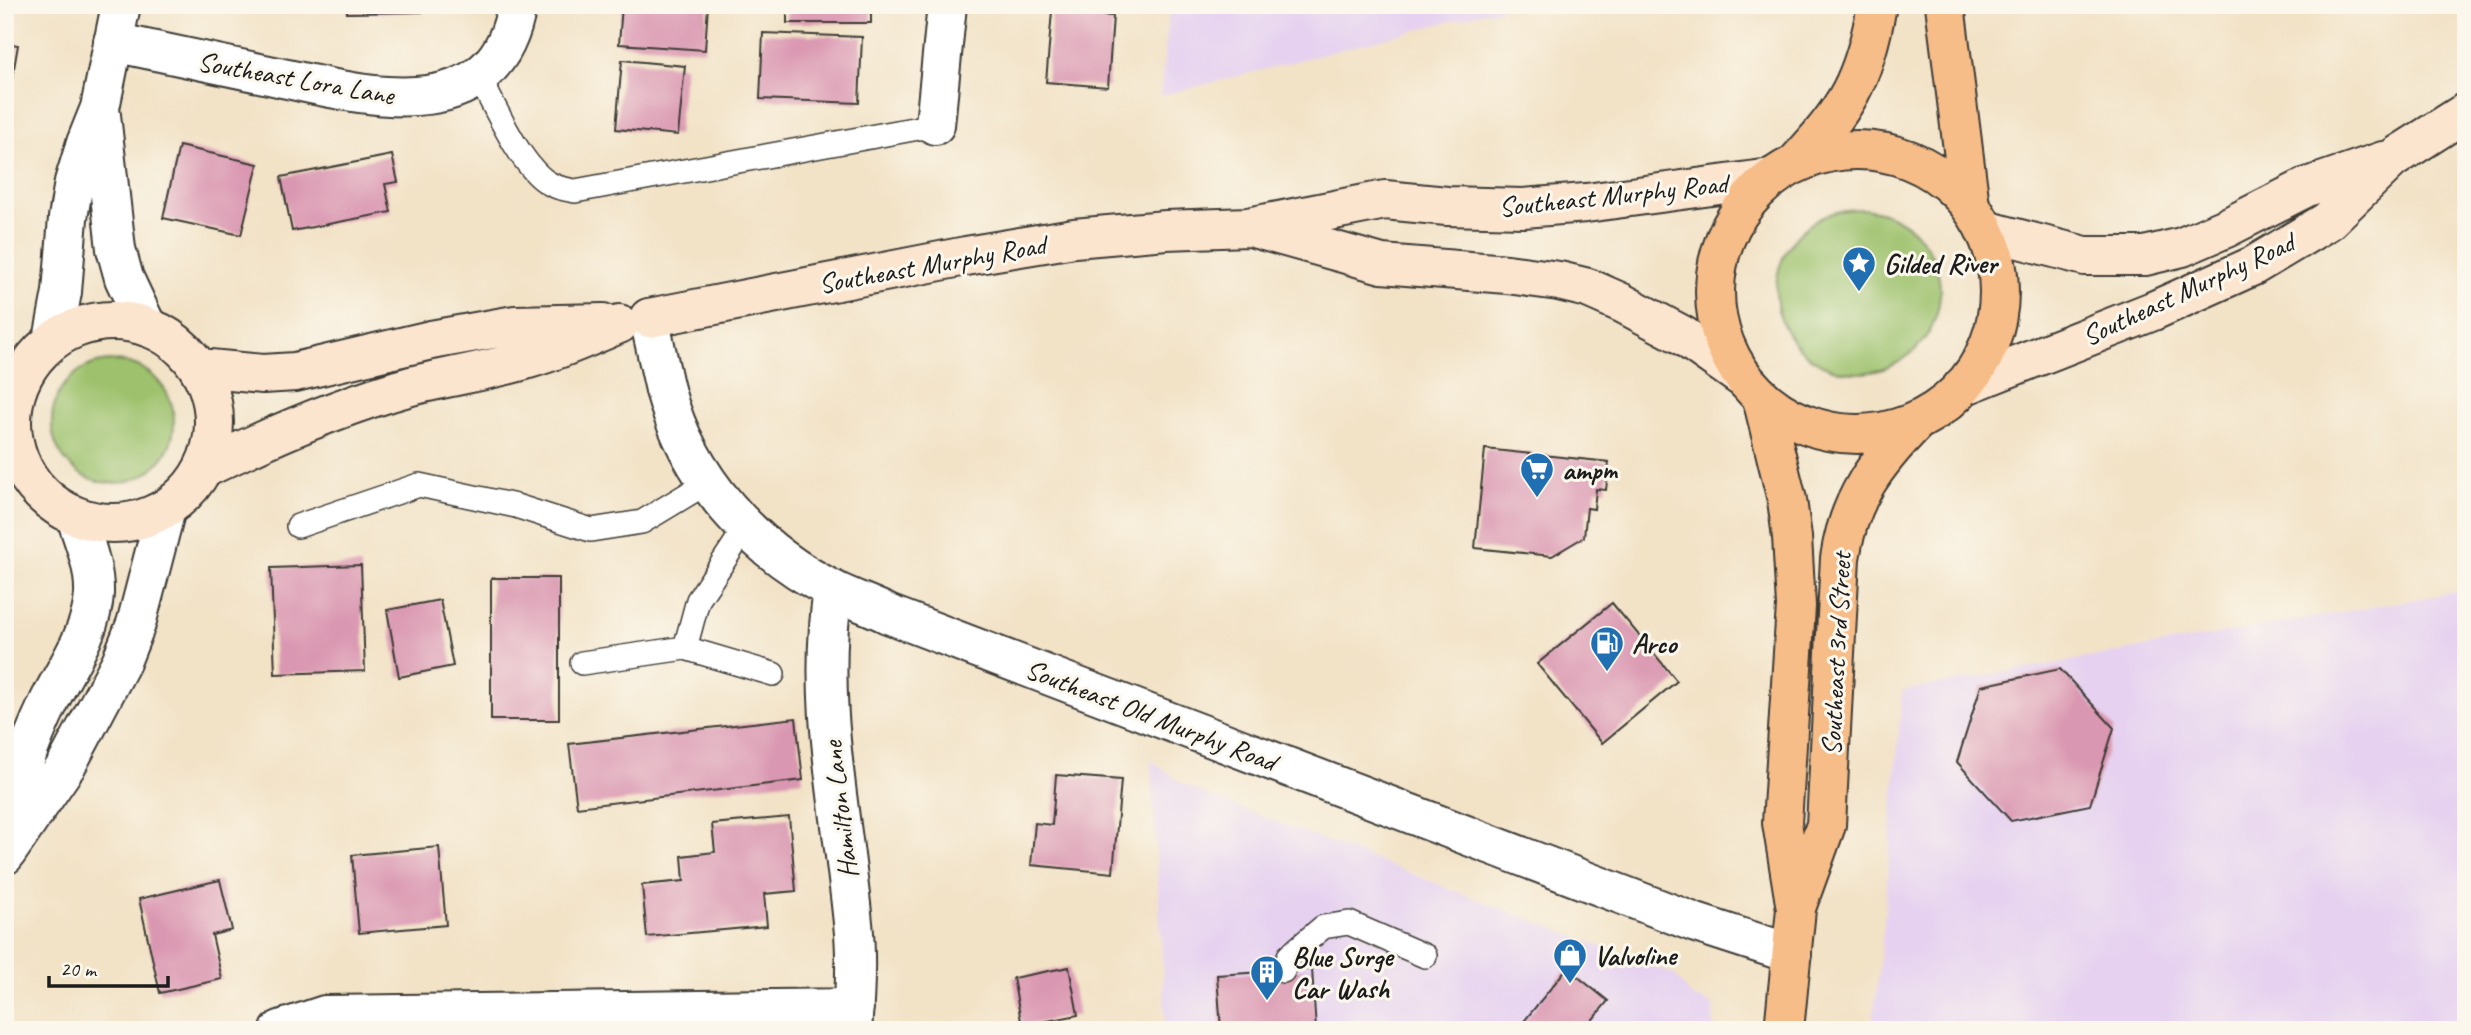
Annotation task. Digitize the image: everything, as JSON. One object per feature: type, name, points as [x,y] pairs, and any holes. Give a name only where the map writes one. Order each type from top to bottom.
[{"type":"main road","points":[[1783,171],[1821,154],[1848,150],[1876,151],[1903,157],[1929,169],[1951,185],[1977,218],[1994,256],[1999,283],[1991,338],[1963,386],[1919,419],[1892,429],[1865,433],[1837,432],[1810,425],[1785,414],[1753,388],[1728,353],[1719,327],[1715,300],[1716,272],[1722,245],[1734,220],[1751,197],[1783,171],[1837,117],[1850,97],[1862,68],[1877,5]]},
{"type":"main road","points":[[1945,5],[1977,218]]},
{"type":"main road","name":"Southeast Murphy Road","points":[[1963,386],[2153,311],[2253,265],[2328,221],[2392,159],[2466,112]]},
{"type":"main road","name":"Southeast Murphy Road","points":[[1977,218],[2085,256],[2145,256],[2182,247],[2307,187],[2392,159]]},
{"type":"main road","name":"Southeast Murphy Road","points":[[203,469],[351,405],[411,387],[527,360],[634,321],[966,256],[1050,242],[1144,231],[1248,227],[1385,200],[1447,206],[1523,208],[1586,203],[1783,171]]},
{"type":"main road","name":"Southeast Murphy Road","points":[[1248,227],[1381,264],[1507,274],[1588,288],[1682,335],[1753,388]]},
{"type":"main road","points":[[108,321],[147,327],[173,341],[199,368],[210,392],[214,417],[212,443],[203,469],[192,486],[166,509],[128,523],[96,522],[76,517],[18,481],[17,456],[11,426],[12,388],[36,355],[53,340],[79,326],[108,321]]},
{"type":"main road","name":"Southeast Murphy Road","points":[[199,368],[228,372],[279,373],[515,325],[634,321]]},
{"type":"main road","name":"Southeast 3rd Street","points":[[1753,388],[1784,483],[1792,537],[1795,633],[1782,823],[1796,909],[1784,1030]]},
{"type":"main road","name":"Southeast 3rd Street","points":[[1796,909],[1826,825],[1840,558],[1846,523],[1874,469],[1919,419]]},
{"type":"street","points":[[53,340],[63,284],[74,181],[100,108],[121,5]]},
{"type":"street","name":"Southeast Lora Lane","points":[[113,42],[307,83],[393,98],[419,97],[445,92],[479,77],[495,61],[504,45],[517,5]]},
{"type":"street","points":[[935,125],[947,5]]},
{"type":"street","points":[[100,108],[116,249],[124,278],[147,327]]},
{"type":"street","name":"Southeast Old Murphy Road","points":[[634,321],[665,390],[688,451],[708,482],[746,527],[777,554],[833,590],[888,614],[1683,919],[1792,954]]},
{"type":"street","points":[[5,855],[66,766],[121,662],[136,624],[166,509]]},
{"type":"street","points":[[5,844],[10,816],[29,751],[90,616],[94,596],[92,571],[76,517]]},
{"type":"street","name":"Hamilton Lane","points":[[833,590],[827,641],[826,689],[854,926],[853,1019]]},
{"type":"street","points":[[280,1030],[325,1015],[853,1019]]},
{"type":"lane","points":[[479,77],[518,149],[533,169],[550,184],[575,191],[935,125]]},
{"type":"lane","points":[[298,526],[419,485],[516,506],[591,530],[642,522],[708,482]]},
{"type":"lane","points":[[685,648],[698,600],[746,527]]},
{"type":"lane","points":[[582,663],[685,648],[773,674]]},
{"type":"lane","points":[[1283,971],[1289,956],[1323,927],[1349,923],[1425,956]]},
{"type":"shaded area","points":[[1170,5],[1513,5],[1160,96]]},
{"type":"shaded area","points":[[2466,590],[2466,1030],[1872,1030],[1884,922],[1902,691]]},
{"type":"shaded area","points":[[1151,760],[1181,783],[1211,797],[1675,975],[1692,997],[1713,1004],[1714,1030],[1166,1030]]},
{"type":"green space","points":[[1858,209],[1889,215],[1916,233],[1934,260],[1940,291],[1934,322],[1916,349],[1889,367],[1858,373],[1827,367],[1800,349],[1782,322],[1776,291],[1782,260],[1800,233],[1827,215]]},
{"type":"green space","points":[[113,361],[136,365],[156,379],[170,399],[174,422],[170,445],[156,465],[136,479],[113,483],[90,479],[70,465],[56,445],[52,422],[56,399],[70,379],[90,365]]},
{"type":"building","points":[[347,5],[422,5],[422,12],[347,13]]},
{"type":"building","points":[[622,5],[708,5],[705,50],[619,44]]},
{"type":"building","points":[[787,5],[871,5],[871,23],[787,23]]},
{"type":"building","points":[[1052,11],[1113,16],[1108,87],[1046,82]]},
{"type":"building","points":[[763,33],[862,37],[859,103],[760,99]]},
{"type":"building","points":[[5,43],[18,45],[8,103],[5,102]]},
{"type":"building","points":[[622,60],[685,66],[678,135],[616,129]]},
{"type":"building","points":[[179,146],[258,164],[241,235],[163,218]]},
{"type":"building","points":[[392,155],[398,182],[385,184],[391,212],[292,231],[281,177]]},
{"type":"building","name":"ampm","points":[[1485,449],[1609,462],[1606,490],[1596,489],[1594,509],[1587,508],[1584,537],[1552,556],[1475,548]]},
{"type":"building","points":[[361,565],[365,671],[275,674],[271,568]]},
{"type":"building","points":[[491,578],[559,578],[559,720],[491,720]]},
{"type":"building","points":[[440,600],[453,666],[399,677],[387,610]]},
{"type":"building","name":"Arco","points":[[1612,603],[1677,681],[1602,743],[1537,664]]},
{"type":"building","points":[[2060,669],[2114,728],[2090,805],[2011,821],[1957,762],[1981,686]]},
{"type":"building","points":[[796,718],[803,780],[577,807],[569,744]]},
{"type":"building","points":[[1056,775],[1121,780],[1113,873],[1031,865],[1035,823],[1052,825]]},
{"type":"building","points":[[789,817],[796,891],[764,894],[767,926],[647,937],[642,885],[684,881],[682,856],[715,852],[712,824]]},
{"type":"building","points":[[439,847],[446,925],[359,933],[352,855]]},
{"type":"building","points":[[220,880],[232,930],[212,935],[222,979],[160,993],[139,899]]},
{"type":"building","points":[[1069,967],[1078,1015],[1022,1026],[1013,978]]},
{"type":"building","name":"Valvoline","points":[[1567,968],[1608,1001],[1584,1030],[1517,1030]]},
{"type":"building","name":"Blue Surge Car Wash","points":[[1312,969],[1316,1030],[1221,1030],[1217,975]]},
{"type":"place","name":"Gilded River","points":[[1859,293]]},
{"type":"place","name":"ampm","points":[[1537,499]]},
{"type":"place","name":"Arco","points":[[1607,673]]},
{"type":"place","name":"Valvoline","points":[[1570,985]]},
{"type":"place","name":"Blue Surge Car Wash","points":[[1267,1002]]}]
